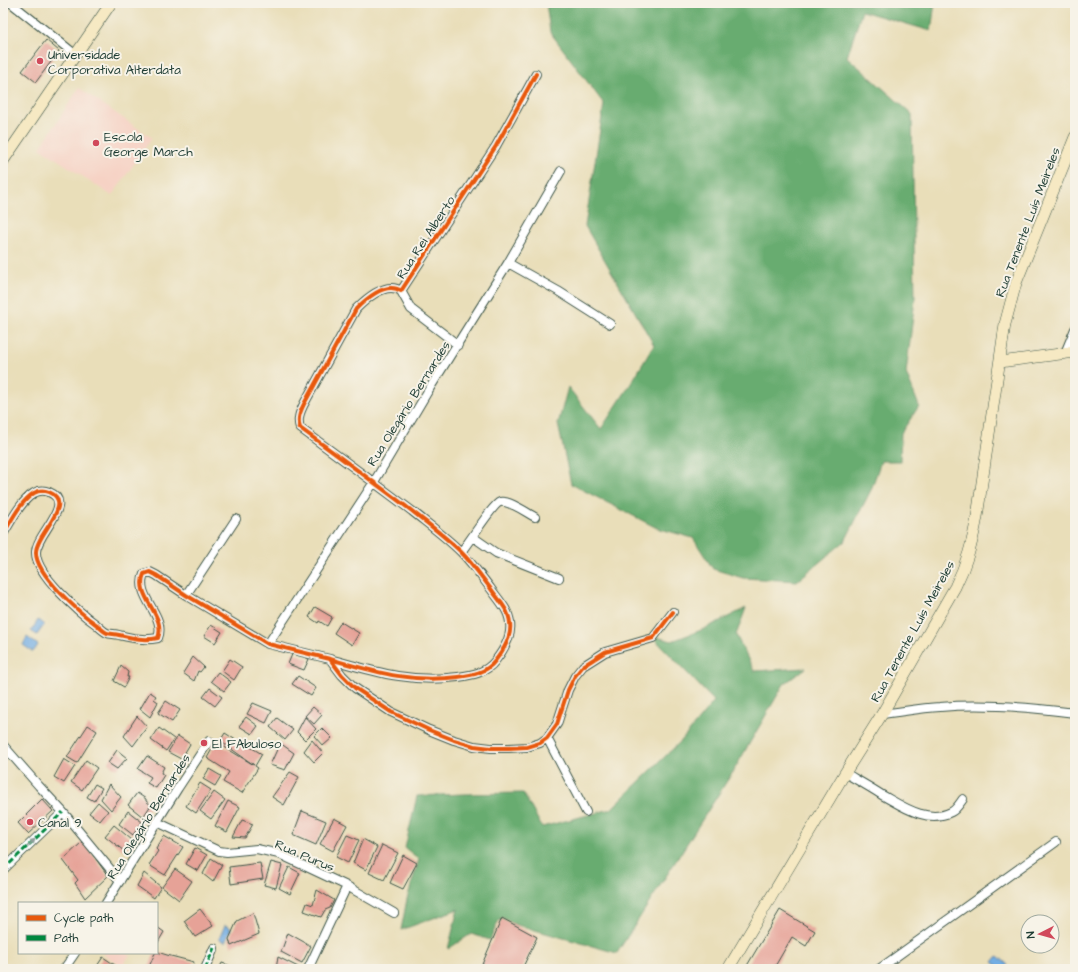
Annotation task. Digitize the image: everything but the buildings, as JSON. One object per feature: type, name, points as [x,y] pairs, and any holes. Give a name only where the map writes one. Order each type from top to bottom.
[{"type":"main road","points":[[3,161],[111,3]]},
{"type":"main road","name":"Rua Tenente Luís Meireles","points":[[728,969],[882,714],[964,570],[972,546],[992,420],[1005,324],[1016,283],[1075,137]]},
{"type":"main road","points":[[1000,362],[1070,353]]},
{"type":"street","points":[[11,3],[76,55]]},
{"type":"street","name":"Rua Rei Alberto","points":[[374,482],[300,428],[299,421],[301,410],[356,309],[362,303],[387,288],[393,287],[401,291],[496,146],[536,74]]},
{"type":"street","name":"Rua Olegário Bernardes","points":[[268,644],[374,482],[428,391],[508,263],[561,171]]},
{"type":"street","points":[[508,263],[558,291],[610,324]]},
{"type":"street","points":[[401,291],[411,309],[458,345]]},
{"type":"street","points":[[1070,353],[1075,329]]},
{"type":"street","points":[[3,534],[26,500],[36,492],[50,492],[58,498],[59,504],[57,513],[40,537],[36,552],[37,559],[63,598],[87,619],[107,633],[136,639],[150,640],[158,638],[160,628],[158,621],[148,604],[141,581],[144,574],[150,572],[156,574],[186,595],[268,644],[396,677],[420,680],[468,676],[485,670],[491,666],[500,655],[507,642],[511,629],[507,612],[494,593],[461,552],[374,482]]},
{"type":"street","points":[[461,552],[498,503],[501,502],[510,504],[535,517]]},
{"type":"street","points":[[186,595],[236,518]]},
{"type":"street","points":[[473,537],[496,553],[559,578]]},
{"type":"street","points":[[330,659],[342,675],[355,688],[391,712],[454,740],[474,746],[509,748],[527,747],[540,743],[547,738],[557,724],[568,690],[575,676],[583,666],[605,652],[653,638],[673,612]]},
{"type":"street","points":[[882,714],[940,707],[973,705],[1015,706],[1075,713]]},
{"type":"street","points":[[547,738],[586,812]]},
{"type":"street","name":"Rua Olegário Bernardes","points":[[107,902],[209,741]]},
{"type":"street","points":[[3,745],[63,812],[120,881]]},
{"type":"street","points":[[845,773],[910,811],[922,814],[933,816],[952,812],[963,799]]},
{"type":"street","points":[[3,870],[63,812]]},
{"type":"street","name":"Rua Purus","points":[[157,822],[219,851],[227,852],[257,849],[279,854],[347,886],[394,913]]},
{"type":"street","points":[[879,969],[1056,842]]},
{"type":"street","points":[[308,969],[347,886]]},
{"type":"street","points":[[204,969],[214,948]]},
{"type":"street","points":[[64,969],[73,954]]},
{"type":"shaded area","name":"Escola George March","points":[[79,88],[152,138],[112,196],[40,148]]},
{"type":"shaded area","points":[[103,954],[128,954],[130,955],[122,966]]},
{"type":"green space","points":[[546,3],[935,3],[931,31],[862,11],[847,57],[912,114],[915,299],[906,373],[919,406],[901,433],[900,461],[881,461],[871,490],[845,541],[797,581],[743,578],[713,569],[693,538],[657,528],[571,484],[558,424],[568,387],[601,429],[654,345],[585,226],[604,104],[550,32]]},
{"type":"green space","points":[[746,608],[736,635],[754,671],[806,668],[784,684],[734,770],[617,953],[499,920],[490,940],[471,934],[448,949],[458,909],[401,930],[407,899],[419,859],[405,848],[417,796],[523,793],[542,827],[611,809],[682,740],[714,701],[652,636],[672,641],[704,629]]},
{"type":"water","points":[[38,620],[44,625],[37,635],[31,631]]},
{"type":"water","points":[[27,637],[38,645],[33,652],[23,645]]},
{"type":"water","points":[[225,925],[231,928],[225,942],[219,939]]},
{"type":"water","points":[[998,956],[1008,965],[1005,969],[1001,969],[993,962]]},
{"type":"marked path","points":[[3,870],[63,812]]},
{"type":"marked path","points":[[205,969],[214,948]]},
{"type":"cycle path","points":[[330,659],[393,675],[424,679],[458,677],[483,671],[491,665],[504,648],[510,633],[508,614],[480,574],[465,556],[412,511],[300,428],[299,419],[304,404],[356,309],[371,296],[383,289],[395,288],[401,291],[496,146],[536,74]]},
{"type":"cycle path","points":[[3,534],[29,497],[40,491],[49,492],[56,497],[58,503],[57,511],[38,545],[36,552],[38,561],[50,582],[80,612],[106,632],[138,639],[158,638],[160,630],[158,622],[146,598],[142,582],[144,574],[150,572],[268,644],[330,659],[342,675],[355,688],[391,712],[454,740],[474,746],[491,748],[527,747],[540,743],[547,738],[557,724],[568,690],[575,676],[583,666],[605,652],[653,638],[673,612]]},
{"type":"place","name":"Universidade Corporativa Alterdata","points":[[40,61]]},
{"type":"place","name":"Escola George March","points":[[96,143]]},
{"type":"place","name":"El FAbuloso","points":[[204,743]]},
{"type":"place","name":"Canal 9","points":[[30,822]]}]
